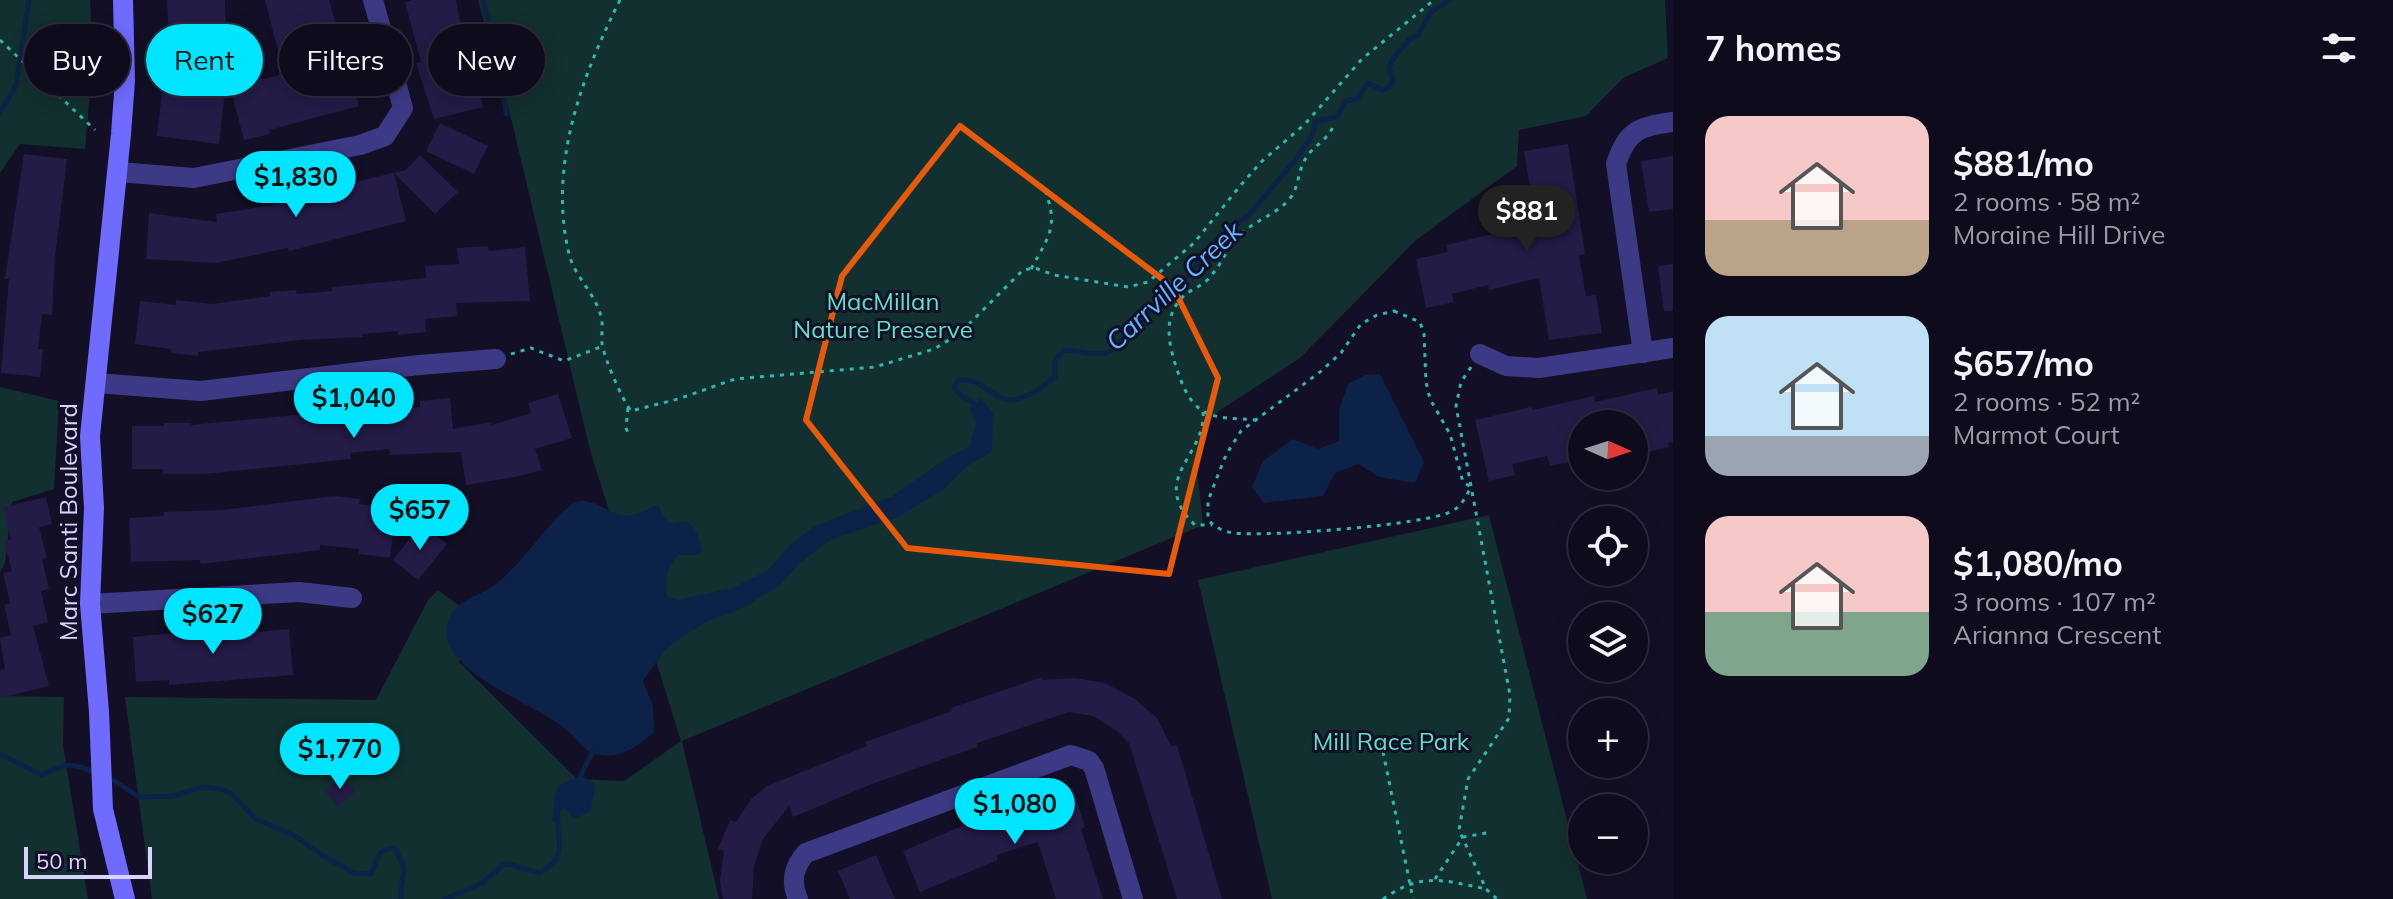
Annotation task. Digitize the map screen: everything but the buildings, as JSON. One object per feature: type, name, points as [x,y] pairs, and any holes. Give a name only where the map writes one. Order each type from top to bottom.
[{"type":"street","name":"Marc Santi Boulevard","points":[[123,0],[125,80],[90,436],[94,508],[90,604],[103,809],[125,899]]},
{"type":"street","points":[[118,172],[194,178],[360,145],[385,136],[403,108],[373,0]]},
{"type":"street","points":[[1643,353],[1616,164],[1622,145],[1631,133],[1646,126],[1673,122]]},
{"type":"street","points":[[1480,354],[1506,366],[1539,368],[1673,348]]},
{"type":"street","points":[[96,383],[201,391],[496,359]]},
{"type":"street","points":[[90,604],[299,592],[352,598]]},
{"type":"street","points":[[798,899],[793,883],[794,874],[798,861],[806,853],[1071,755],[1089,761],[1094,768],[1133,899]]},
{"type":"path","points":[[620,0],[570,126],[563,173],[563,220],[578,277],[595,299],[602,317],[603,346],[628,408],[626,428],[630,437]]},
{"type":"path","points":[[628,408],[631,411],[656,406],[735,379],[875,367],[934,349],[959,334],[1023,270],[1128,287],[1148,282],[1194,243],[1261,162],[1305,124],[1362,59],[1434,0]]},
{"type":"path","points":[[0,40],[95,130]]},
{"type":"path","points":[[1257,420],[1203,412],[1188,400],[1168,342],[1169,321],[1176,303],[1207,282],[1223,255],[1245,231],[1281,208],[1292,195],[1304,160],[1333,126]]},
{"type":"path","points":[[1031,269],[1044,247],[1053,216],[1043,185]]},
{"type":"path","points":[[1212,525],[1208,520],[1208,501],[1226,455],[1241,431],[1304,386],[1341,353],[1361,324],[1377,315],[1394,311],[1420,322],[1424,334],[1426,382],[1430,399],[1450,434],[1463,482],[1471,487]]},
{"type":"path","points":[[496,359],[531,348],[564,361],[603,346]]},
{"type":"path","points":[[1480,354],[1461,382],[1456,406],[1510,695],[1509,718],[1468,779],[1459,830],[1486,889],[1497,899]]},
{"type":"path","points":[[1203,412],[1204,422],[1199,439],[1183,461],[1177,481],[1184,514],[1195,525],[1212,525],[1232,533],[1256,534],[1437,517],[1453,511],[1463,502],[1471,487]]},
{"type":"path","points":[[1381,742],[1413,899]]},
{"type":"path","points":[[1435,879],[1463,837],[1492,832]]},
{"type":"path","points":[[1383,899],[1401,886],[1435,879],[1486,889]]},
{"type":"highlighted area","points":[[960,126],[1173,287],[1218,378],[1169,574],[907,548],[806,420],[842,276]]},
{"type":"green space","points":[[0,0],[90,0],[91,24],[24,24],[24,96],[90,96],[85,149],[20,144],[0,173]]},
{"type":"green space","name":"MacMillan Nature Preserve","points":[[478,0],[1665,0],[1668,58],[1623,78],[1586,116],[1519,130],[1517,166],[1416,240],[1300,358],[1213,415],[1197,467],[1203,525],[682,741],[719,899],[152,899],[125,697],[376,700],[428,600],[438,590],[475,617],[459,662],[577,779],[624,781],[681,741],[590,450],[505,96],[545,96],[545,24],[485,24]]},
{"type":"green space","points":[[0,387],[59,401],[54,489],[12,502],[5,563],[0,573]]},
{"type":"green space","name":"Mill Race Park","points":[[1489,515],[1568,825],[1568,874],[1581,874],[1587,899],[1272,899],[1198,580]]},
{"type":"green space","points":[[0,694],[64,697],[63,745],[88,899],[0,899]]},
{"type":"water","points":[[1380,374],[1424,462],[1415,483],[1379,477],[1358,464],[1335,473],[1323,496],[1264,503],[1252,487],[1263,461],[1293,439],[1318,449],[1339,441],[1339,410],[1348,384],[1366,375]]},
{"type":"water","points":[[981,398],[993,413],[992,451],[966,467],[944,489],[898,517],[830,540],[800,563],[779,586],[737,611],[710,620],[664,651],[643,681],[653,706],[654,732],[629,750],[607,756],[590,752],[556,722],[478,676],[462,663],[451,648],[446,632],[454,610],[499,581],[562,512],[577,502],[589,502],[627,515],[658,505],[667,521],[692,526],[703,550],[699,555],[678,555],[674,560],[667,574],[667,596],[678,600],[732,588],[767,571],[791,544],[815,526],[891,497],[950,456],[969,447],[976,423],[970,409]]},
{"type":"water","points":[[582,776],[593,782],[595,790],[590,812],[573,819],[564,808],[558,815],[557,824],[552,820],[557,790],[565,782]]},
{"type":"waterway","points":[[0,113],[16,85],[29,0]]},
{"type":"waterway","points":[[483,0],[506,114]]},
{"type":"waterway","name":"Carrville Creek","points":[[977,408],[954,387],[959,380],[979,384],[1004,399],[1018,399],[1055,377],[1055,361],[1064,350],[1092,354],[1109,352],[1189,275],[1218,237],[1248,216],[1297,158],[1312,136],[1316,121],[1337,117],[1345,101],[1357,99],[1368,83],[1382,90],[1388,88],[1393,81],[1389,68],[1394,57],[1418,35],[1431,12],[1450,0]]},
{"type":"waterway","name":"Carrville Creek","points":[[579,779],[594,749]]},
{"type":"waterway","name":"Carrville Creek","points":[[0,754],[42,775],[68,765],[95,772]]},
{"type":"waterway","name":"Carrville Creek","points":[[108,777],[139,797],[173,796],[203,787],[231,793],[256,819],[295,836],[354,873],[371,874],[381,853],[394,848],[404,869],[401,899]]},
{"type":"waterway","name":"Carrville Creek","points":[[445,899],[482,883],[503,865],[539,873],[549,867],[559,854],[558,814]]}]
